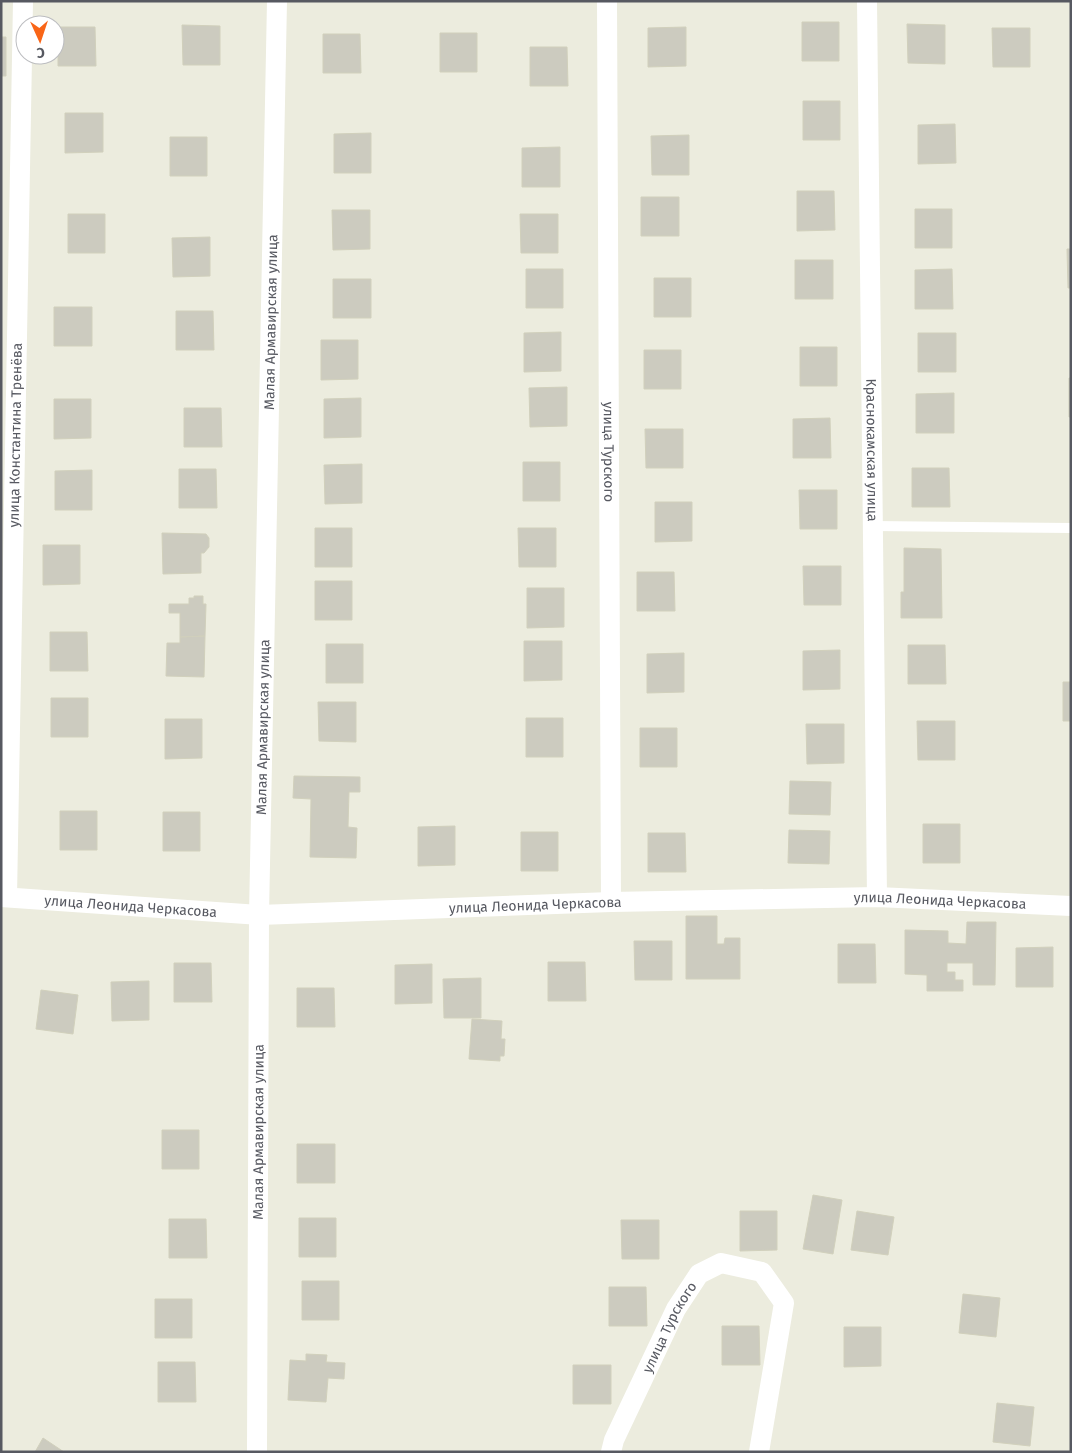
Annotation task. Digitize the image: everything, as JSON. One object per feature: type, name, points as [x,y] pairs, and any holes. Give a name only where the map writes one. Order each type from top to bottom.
[{"type":"street","name":"улица Константина Тренёва","points":[[4,897],[23,1]]},
{"type":"street","name":"Малая Армавирская улица","points":[[257,1452],[259,916],[277,1]]},
{"type":"street","name":"улица Турского","points":[[607,1],[611,902]]},
{"type":"street","name":"Краснокамская улица","points":[[867,1],[877,898]]},
{"type":"street","name":"улица Леонида Черкасова","points":[[4,897],[259,916],[611,902],[877,898],[1071,906]]},
{"type":"street","name":"улица Турского","points":[[611,1452],[614,1440],[676,1309],[699,1274],[721,1264],[762,1272],[784,1302],[759,1452]]},
{"type":"lane","points":[[873,526],[1071,528]]},
{"type":"building","points":[[802,22],[839,22],[839,61],[802,61]]},
{"type":"building","points":[[907,24],[945,25],[945,64],[908,63]]},
{"type":"building","points":[[182,25],[220,26],[220,65],[183,65]]},
{"type":"building","points":[[65,27],[95,27],[96,66],[58,66],[65,65]]},
{"type":"building","points":[[686,27],[686,66],[648,67],[648,28]]},
{"type":"building","points":[[992,28],[1030,28],[1030,67],[993,67]]},
{"type":"building","points":[[440,33],[477,33],[477,72],[440,72]]},
{"type":"building","points":[[323,34],[360,34],[361,73],[323,73]]},
{"type":"building","points":[[1,37],[6,37],[6,76],[1,76]]},
{"type":"building","points":[[530,47],[567,47],[568,86],[530,86]]},
{"type":"building","points":[[803,101],[840,101],[840,140],[803,140]]},
{"type":"building","points":[[65,113],[103,113],[103,152],[65,153]]},
{"type":"building","points":[[955,124],[956,163],[918,164],[918,125]]},
{"type":"building","points":[[371,133],[371,173],[334,173],[334,134]]},
{"type":"building","points":[[689,135],[689,175],[652,175],[651,136]]},
{"type":"building","points":[[170,137],[207,137],[207,176],[170,176]]},
{"type":"building","points":[[560,147],[560,187],[522,187],[522,148]]},
{"type":"building","points":[[797,191],[834,191],[835,230],[797,231]]},
{"type":"building","points":[[641,197],[679,197],[679,236],[641,236]]},
{"type":"building","points":[[915,209],[952,209],[952,248],[915,248]]},
{"type":"building","points":[[332,210],[370,210],[370,249],[333,250]]},
{"type":"building","points":[[68,214],[105,214],[105,253],[68,253]]},
{"type":"building","points":[[520,214],[558,214],[558,253],[521,253]]},
{"type":"building","points":[[210,237],[210,276],[173,277],[172,238]]},
{"type":"building","points":[[1067,249],[1071,249],[1071,288],[1068,288]]},
{"type":"building","points":[[795,260],[833,260],[833,299],[795,299]]},
{"type":"building","points":[[526,269],[563,269],[563,308],[526,308]]},
{"type":"building","points":[[952,269],[953,309],[915,309],[915,270]]},
{"type":"building","points":[[654,278],[691,278],[691,317],[654,317]]},
{"type":"building","points":[[333,279],[371,279],[371,318],[333,318]]},
{"type":"building","points":[[54,307],[92,307],[92,346],[54,346]]},
{"type":"building","points":[[176,311],[213,311],[214,350],[176,350]]},
{"type":"building","points":[[561,332],[561,371],[524,372],[524,333]]},
{"type":"building","points":[[918,333],[956,333],[956,372],[918,372]]},
{"type":"building","points":[[321,340],[358,340],[358,379],[321,380]]},
{"type":"building","points":[[800,347],[837,347],[837,386],[800,386]]},
{"type":"building","points":[[644,350],[681,350],[681,389],[644,389]]},
{"type":"building","points":[[1069,378],[1071,378],[1071,417],[1069,417]]},
{"type":"building","points":[[567,387],[567,426],[530,427],[529,388]]},
{"type":"building","points":[[954,393],[954,433],[916,433],[916,394]]},
{"type":"building","points":[[361,398],[361,437],[324,438],[324,399]]},
{"type":"building","points":[[54,399],[91,399],[91,438],[54,439]]},
{"type":"building","points":[[184,408],[221,408],[222,447],[184,447]]},
{"type":"building","points":[[830,418],[831,458],[793,458],[793,419]]},
{"type":"building","points":[[645,429],[683,429],[683,468],[646,468]]},
{"type":"building","points":[[523,462],[560,462],[560,501],[523,501]]},
{"type":"building","points":[[362,464],[362,503],[325,504],[324,465]]},
{"type":"building","points":[[912,468],[949,468],[950,507],[912,507]]},
{"type":"building","points":[[179,469],[216,469],[217,508],[179,508]]},
{"type":"building","points":[[92,470],[92,510],[55,510],[55,471]]},
{"type":"building","points":[[799,490],[837,490],[837,529],[800,529]]},
{"type":"building","points":[[655,502],[692,502],[692,541],[655,542]]},
{"type":"building","points":[[315,528],[352,528],[352,567],[315,567]]},
{"type":"building","points":[[518,528],[556,528],[556,567],[519,567]]},
{"type":"building","points":[[162,533],[206,534],[209,538],[209,547],[204,553],[201,553],[201,573],[163,574]]},
{"type":"building","points":[[43,545],[80,545],[80,584],[43,585]]},
{"type":"building","points":[[904,548],[941,549],[942,618],[901,618],[901,592],[904,592]]},
{"type":"building","points":[[803,566],[841,566],[841,605],[804,605]]},
{"type":"building","points":[[637,572],[674,572],[675,611],[637,611]]},
{"type":"building","points":[[315,581],[352,581],[352,620],[315,620]]},
{"type":"building","points":[[527,588],[564,588],[564,627],[527,628]]},
{"type":"building","points":[[194,596],[203,596],[203,604],[206,604],[205,636],[180,637],[180,613],[169,613],[169,604],[189,604],[189,598],[194,598]]},
{"type":"building","points":[[50,632],[87,632],[88,671],[50,671]]},
{"type":"building","points":[[205,636],[204,677],[166,676],[167,643],[180,643],[180,637]]},
{"type":"building","points":[[524,641],[562,641],[562,680],[524,681]]},
{"type":"building","points":[[326,644],[363,644],[363,683],[326,683]]},
{"type":"building","points":[[908,645],[945,645],[946,684],[908,684]]},
{"type":"building","points":[[840,650],[840,689],[803,690],[803,651]]},
{"type":"building","points":[[684,653],[684,692],[647,693],[647,654]]},
{"type":"building","points":[[1063,682],[1071,682],[1071,721],[1063,721]]},
{"type":"building","points":[[51,698],[88,698],[88,737],[51,737]]},
{"type":"building","points":[[318,702],[356,702],[356,742],[319,741]]},
{"type":"building","points":[[526,718],[563,718],[563,757],[526,757]]},
{"type":"building","points":[[165,719],[202,719],[202,758],[165,759]]},
{"type":"building","points":[[917,721],[955,721],[955,760],[918,760]]},
{"type":"building","points":[[806,724],[844,724],[844,763],[807,764]]},
{"type":"building","points":[[640,728],[677,728],[677,767],[640,767]]},
{"type":"building","points":[[294,776],[360,777],[360,792],[349,792],[348,827],[357,828],[356,858],[310,857],[311,799],[293,798]]},
{"type":"building","points":[[790,781],[831,782],[830,815],[789,814]]},
{"type":"building","points":[[60,811],[97,811],[97,850],[60,850]]},
{"type":"building","points":[[163,812],[200,812],[200,851],[163,851]]},
{"type":"building","points":[[923,824],[960,824],[960,863],[923,863]]},
{"type":"building","points":[[455,826],[455,865],[418,866],[418,827]]},
{"type":"building","points":[[789,830],[830,831],[829,864],[788,863]]},
{"type":"building","points":[[521,832],[558,832],[558,871],[521,871]]},
{"type":"building","points":[[648,833],[685,833],[686,872],[648,872]]},
{"type":"building","points":[[686,916],[717,916],[717,944],[724,944],[725,938],[740,938],[740,979],[686,979]]},
{"type":"building","points":[[967,922],[996,922],[995,985],[973,985],[973,963],[947,963],[947,972],[955,972],[955,980],[963,980],[963,991],[927,991],[927,975],[905,974],[905,930],[948,931],[948,943],[966,944]]},
{"type":"building","points":[[634,941],[672,941],[672,980],[635,980]]},
{"type":"building","points":[[838,944],[875,944],[876,983],[838,983]]},
{"type":"building","points":[[1053,947],[1053,987],[1016,987],[1016,948]]},
{"type":"building","points":[[548,962],[585,962],[586,1001],[548,1001]]},
{"type":"building","points":[[174,963],[211,963],[212,1002],[174,1002]]},
{"type":"building","points":[[432,964],[432,1003],[395,1004],[395,965]]},
{"type":"building","points":[[481,978],[481,1018],[444,1018],[443,979]]},
{"type":"building","points":[[149,981],[149,1020],[112,1021],[111,982]]},
{"type":"building","points":[[297,988],[334,988],[335,1027],[297,1027]]},
{"type":"building","points":[[41,990],[78,995],[73,1034],[36,1029]]},
{"type":"building","points":[[472,1019],[502,1021],[501,1039],[505,1039],[504,1056],[500,1056],[500,1061],[469,1059]]},
{"type":"building","points":[[162,1130],[199,1130],[199,1169],[162,1169]]},
{"type":"building","points":[[297,1144],[335,1144],[335,1183],[297,1183]]},
{"type":"building","points":[[813,1195],[842,1200],[833,1254],[803,1249]]},
{"type":"building","points":[[740,1211],[777,1211],[777,1250],[740,1251]]},
{"type":"building","points":[[857,1211],[894,1217],[888,1255],[851,1250]]},
{"type":"building","points":[[299,1218],[336,1218],[336,1257],[299,1257]]},
{"type":"building","points":[[169,1219],[206,1219],[207,1258],[169,1258]]},
{"type":"building","points":[[621,1220],[659,1220],[659,1259],[622,1259]]},
{"type":"building","points":[[302,1281],[339,1281],[339,1320],[302,1320]]},
{"type":"building","points":[[609,1287],[646,1287],[647,1326],[609,1326]]},
{"type":"building","points":[[963,1294],[1000,1298],[996,1337],[959,1333]]},
{"type":"building","points":[[155,1299],[192,1299],[192,1338],[155,1338]]},
{"type":"building","points":[[722,1326],[759,1326],[760,1365],[722,1365]]},
{"type":"building","points":[[844,1327],[881,1327],[881,1366],[844,1367]]},
{"type":"building","points":[[306,1354],[327,1355],[326,1362],[345,1363],[344,1379],[328,1378],[326,1402],[288,1400],[290,1360],[306,1361]]},
{"type":"building","points":[[158,1362],[195,1362],[196,1402],[158,1402]]},
{"type":"building","points":[[573,1365],[611,1365],[611,1404],[573,1404]]},
{"type":"building","points":[[997,1403],[1034,1407],[1030,1446],[993,1442]]},
{"type":"building","points":[[43,1438],[64,1452],[35,1452]]}]
